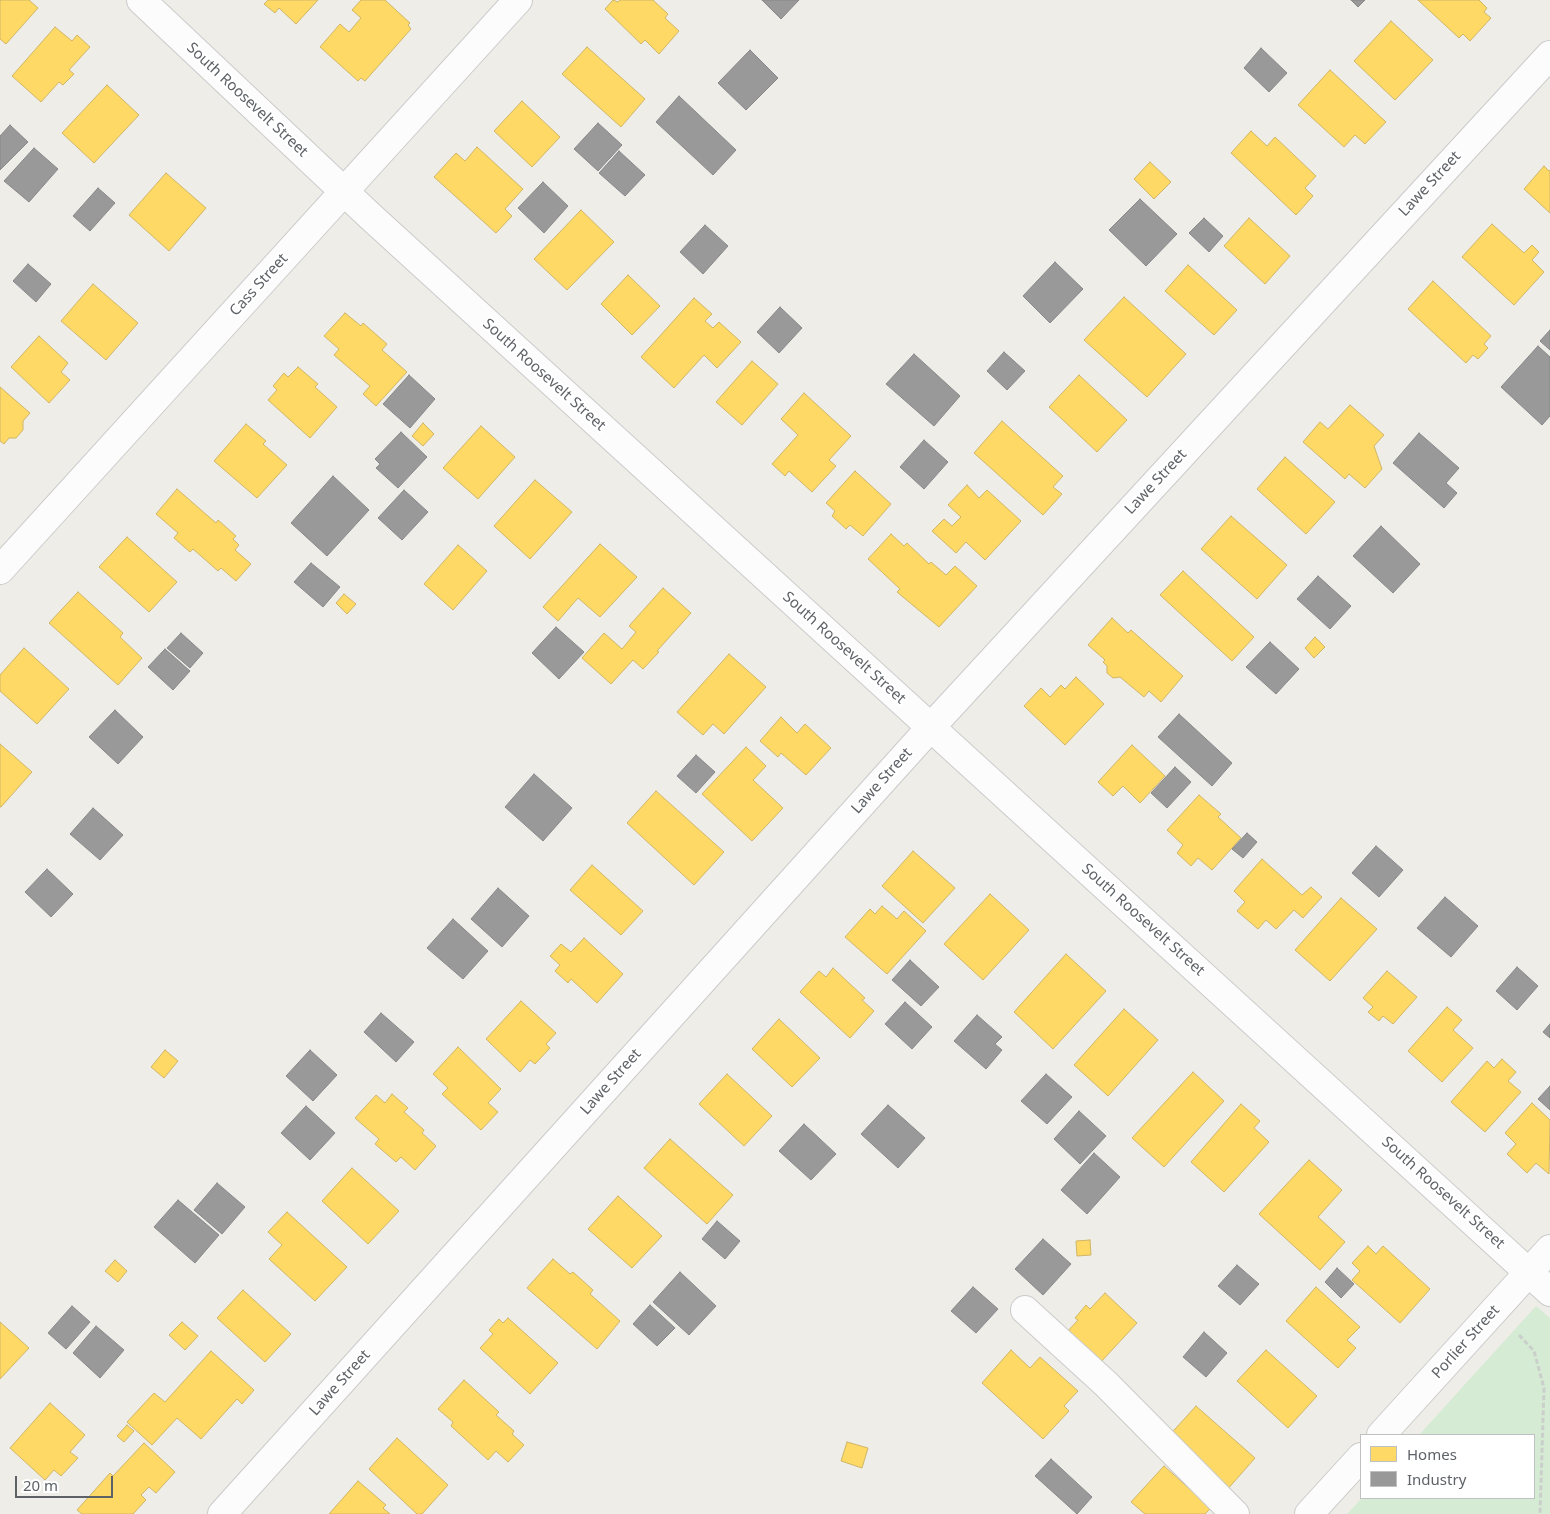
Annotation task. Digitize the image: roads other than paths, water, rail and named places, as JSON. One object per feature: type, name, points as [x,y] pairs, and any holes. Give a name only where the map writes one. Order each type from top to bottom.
[{"type":"street","name":"South Roosevelt Street","points":[[141,0],[344,192],[1550,1292]]},
{"type":"street","name":"Cass Street","points":[[0,570],[518,0]]},
{"type":"street","name":"Lawe Street","points":[[222,1514],[931,727],[1550,55]]},
{"type":"street","name":"Porlier Street","points":[[1382,1434],[1550,1249]]},
{"type":"street","points":[[1025,1310],[1106,1384],[1235,1514]]},
{"type":"street","points":[[1309,1514],[1360,1458]]}]
